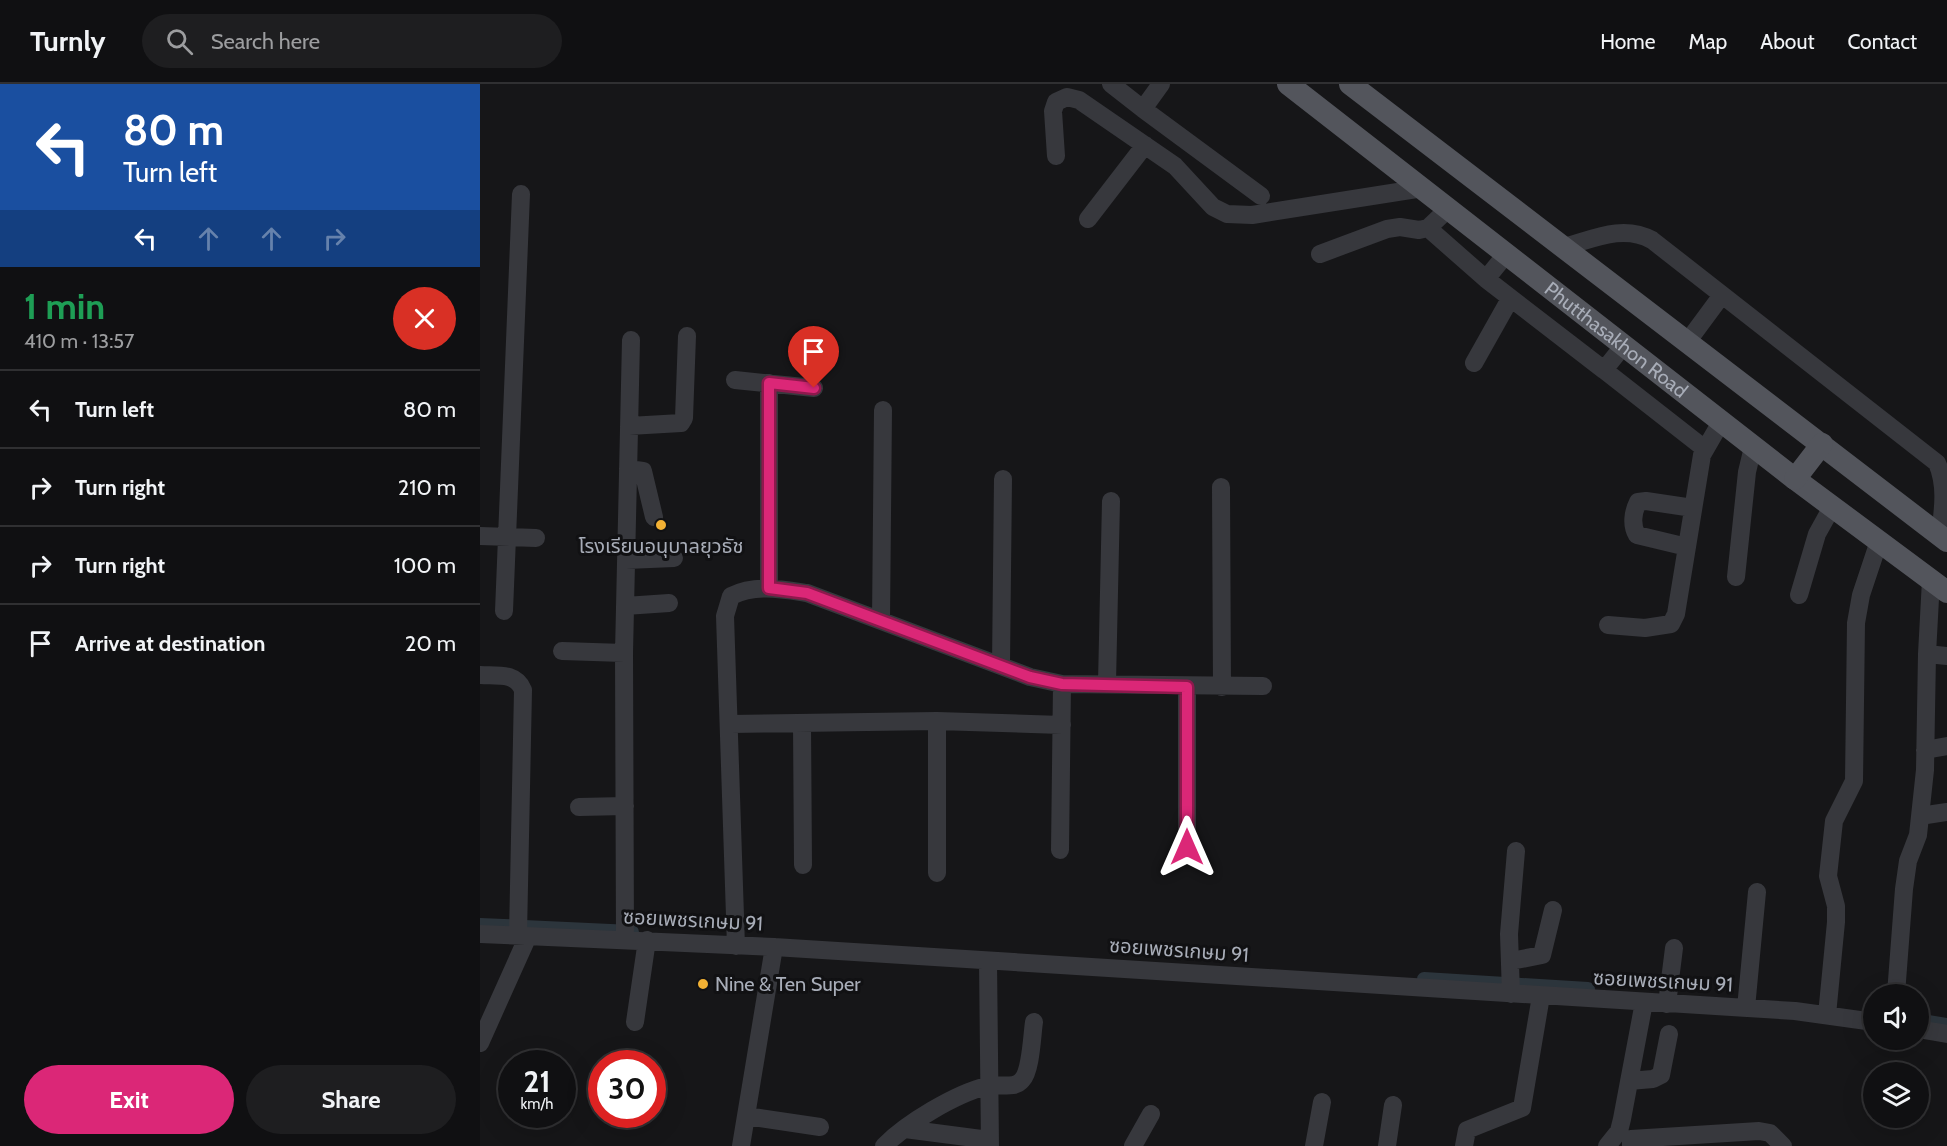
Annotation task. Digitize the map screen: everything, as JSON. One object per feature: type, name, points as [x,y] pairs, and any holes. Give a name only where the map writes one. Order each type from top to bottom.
[{"type":"main road","name":"Phutthasakhon Road","points":[[1288,84],[1424,188],[1720,422],[1939,586]]},
{"type":"main road","name":"Phutthasakhon Road","points":[[1350,84],[1943,538]]},
{"type":"main road","points":[[1795,479],[1822,444]]},
{"type":"street","points":[[1111,84],[1261,196]]},
{"type":"street","points":[[1143,109],[1161,84]]},
{"type":"street","points":[[1056,156],[1053,111],[1056,102],[1067,97],[1079,100],[1145,146],[1186,176],[1213,207],[1227,214],[1252,215],[1424,188]]},
{"type":"street","points":[[1088,219],[1145,146]]},
{"type":"street","points":[[504,611],[521,194]]},
{"type":"street","points":[[1320,254],[1387,229],[1400,226],[1419,230],[1428,228],[1449,208]]},
{"type":"street","points":[[1428,228],[1510,299],[1705,449]]},
{"type":"street","points":[[1564,247],[1616,232],[1640,234],[1722,295],[1937,463],[1945,475],[1943,538]]},
{"type":"street","points":[[1486,279],[1507,253]]},
{"type":"street","points":[[1688,341],[1722,295]]},
{"type":"street","points":[[1474,363],[1510,299]]},
{"type":"street","points":[[629,426],[681,423],[684,418],[687,336]]},
{"type":"street","points":[[625,939],[624,653],[631,340]]},
{"type":"street","points":[[1604,370],[1624,345]]},
{"type":"street","points":[[735,380],[814,388]]},
{"type":"street","points":[[769,383],[769,588]]},
{"type":"street","points":[[881,620],[883,410]]},
{"type":"street","points":[[1608,625],[1645,628],[1671,624],[1676,614],[1699,469],[1705,449],[1720,422]]},
{"type":"street","points":[[1736,577],[1747,472],[1754,447]]},
{"type":"street","points":[[628,469],[644,471],[654,516]]},
{"type":"street","points":[[1001,665],[1003,479]]},
{"type":"street","points":[[1221,487],[1222,687]]},
{"type":"street","points":[[1107,683],[1111,501]]},
{"type":"street","points":[[1687,547],[1637,535],[1633,528],[1634,509],[1638,502],[1646,501],[1693,508]]},
{"type":"street","points":[[1799,595],[1817,534],[1832,507]]},
{"type":"street","points":[[480,536],[536,538]]},
{"type":"street","points":[[1827,1002],[1836,922],[1836,906],[1828,876],[1834,821],[1854,781],[1856,623],[1861,595],[1879,541]]},
{"type":"street","points":[[626,560],[674,558]]},
{"type":"street","points":[[1897,984],[1906,873],[1918,835],[1925,750],[1927,654],[1939,586]]},
{"type":"street","points":[[736,932],[726,616],[730,596],[742,591],[769,588],[807,593],[1030,677],[1062,684],[1263,686]]},
{"type":"street","points":[[625,606],[669,603]]},
{"type":"street","points":[[562,651],[624,653]]},
{"type":"street","points":[[1927,654],[1947,656]]},
{"type":"street","points":[[480,675],[513,677],[520,681],[523,690],[523,936],[480,1043]]},
{"type":"street","points":[[1060,850],[1062,684]]},
{"type":"street","points":[[1187,687],[1187,847]]},
{"type":"street","points":[[730,724],[937,721],[1062,725]]},
{"type":"street","points":[[937,721],[937,873]]},
{"type":"street","points":[[802,724],[803,865]]},
{"type":"street","points":[[1925,750],[1947,746]]},
{"type":"street","points":[[579,807],[625,806]]},
{"type":"street","points":[[1920,816],[1947,812]]},
{"type":"street","points":[[1511,976],[1509,934],[1516,851]]},
{"type":"street","points":[[1747,998],[1757,892]]},
{"type":"street","points":[[1511,976],[1542,955],[1553,910]]},
{"type":"street","name":"ซอยเพชรเกษม 91","points":[[480,934],[647,940],[736,932],[774,947],[988,961],[1511,976],[1541,996],[1644,1002],[1668,992],[1827,1002],[1863,1017]]},
{"type":"street","points":[[635,1022],[647,940]]},
{"type":"street","points":[[741,1146],[774,947]]},
{"type":"street","points":[[1668,992],[1674,948]]},
{"type":"street","points":[[905,1129],[990,1144],[988,961]]},
{"type":"street","points":[[1464,1146],[1467,1130],[1522,1108],[1541,996]]},
{"type":"street","points":[[1609,1144],[1620,1125],[1644,1002]]},
{"type":"street","points":[[884,1146],[905,1129],[960,1097],[988,1085],[1013,1085],[1021,1082],[1026,1074],[1034,1022]]},
{"type":"street","points":[[1929,1031],[1947,1034]]},
{"type":"street","points":[[1629,1081],[1653,1079],[1661,1075],[1669,1034]]},
{"type":"street","points":[[1314,1146],[1322,1102]]},
{"type":"street","points":[[1387,1146],[1393,1105]]},
{"type":"street","points":[[1133,1146],[1151,1113]]},
{"type":"street","points":[[746,1116],[820,1127]]},
{"type":"street","points":[[1609,1144],[1759,1131],[1770,1133],[1783,1146]]},
{"type":"waterway","points":[[480,925],[632,932]]},
{"type":"waterway","points":[[1424,979],[1588,989]]},
{"type":"waterway","points":[[1929,1022],[1947,1025]]},
{"type":"place","name":"โรงเรียนอนุบาลยุวธัช","points":[[661,525]]},
{"type":"place","name":"Nine & Ten Super","points":[[703,984]]},
{"type":"route","points":[[814,388],[769,383],[769,588],[807,593],[1030,677],[1062,684],[1107,683],[1187,687],[1187,847]]}]
